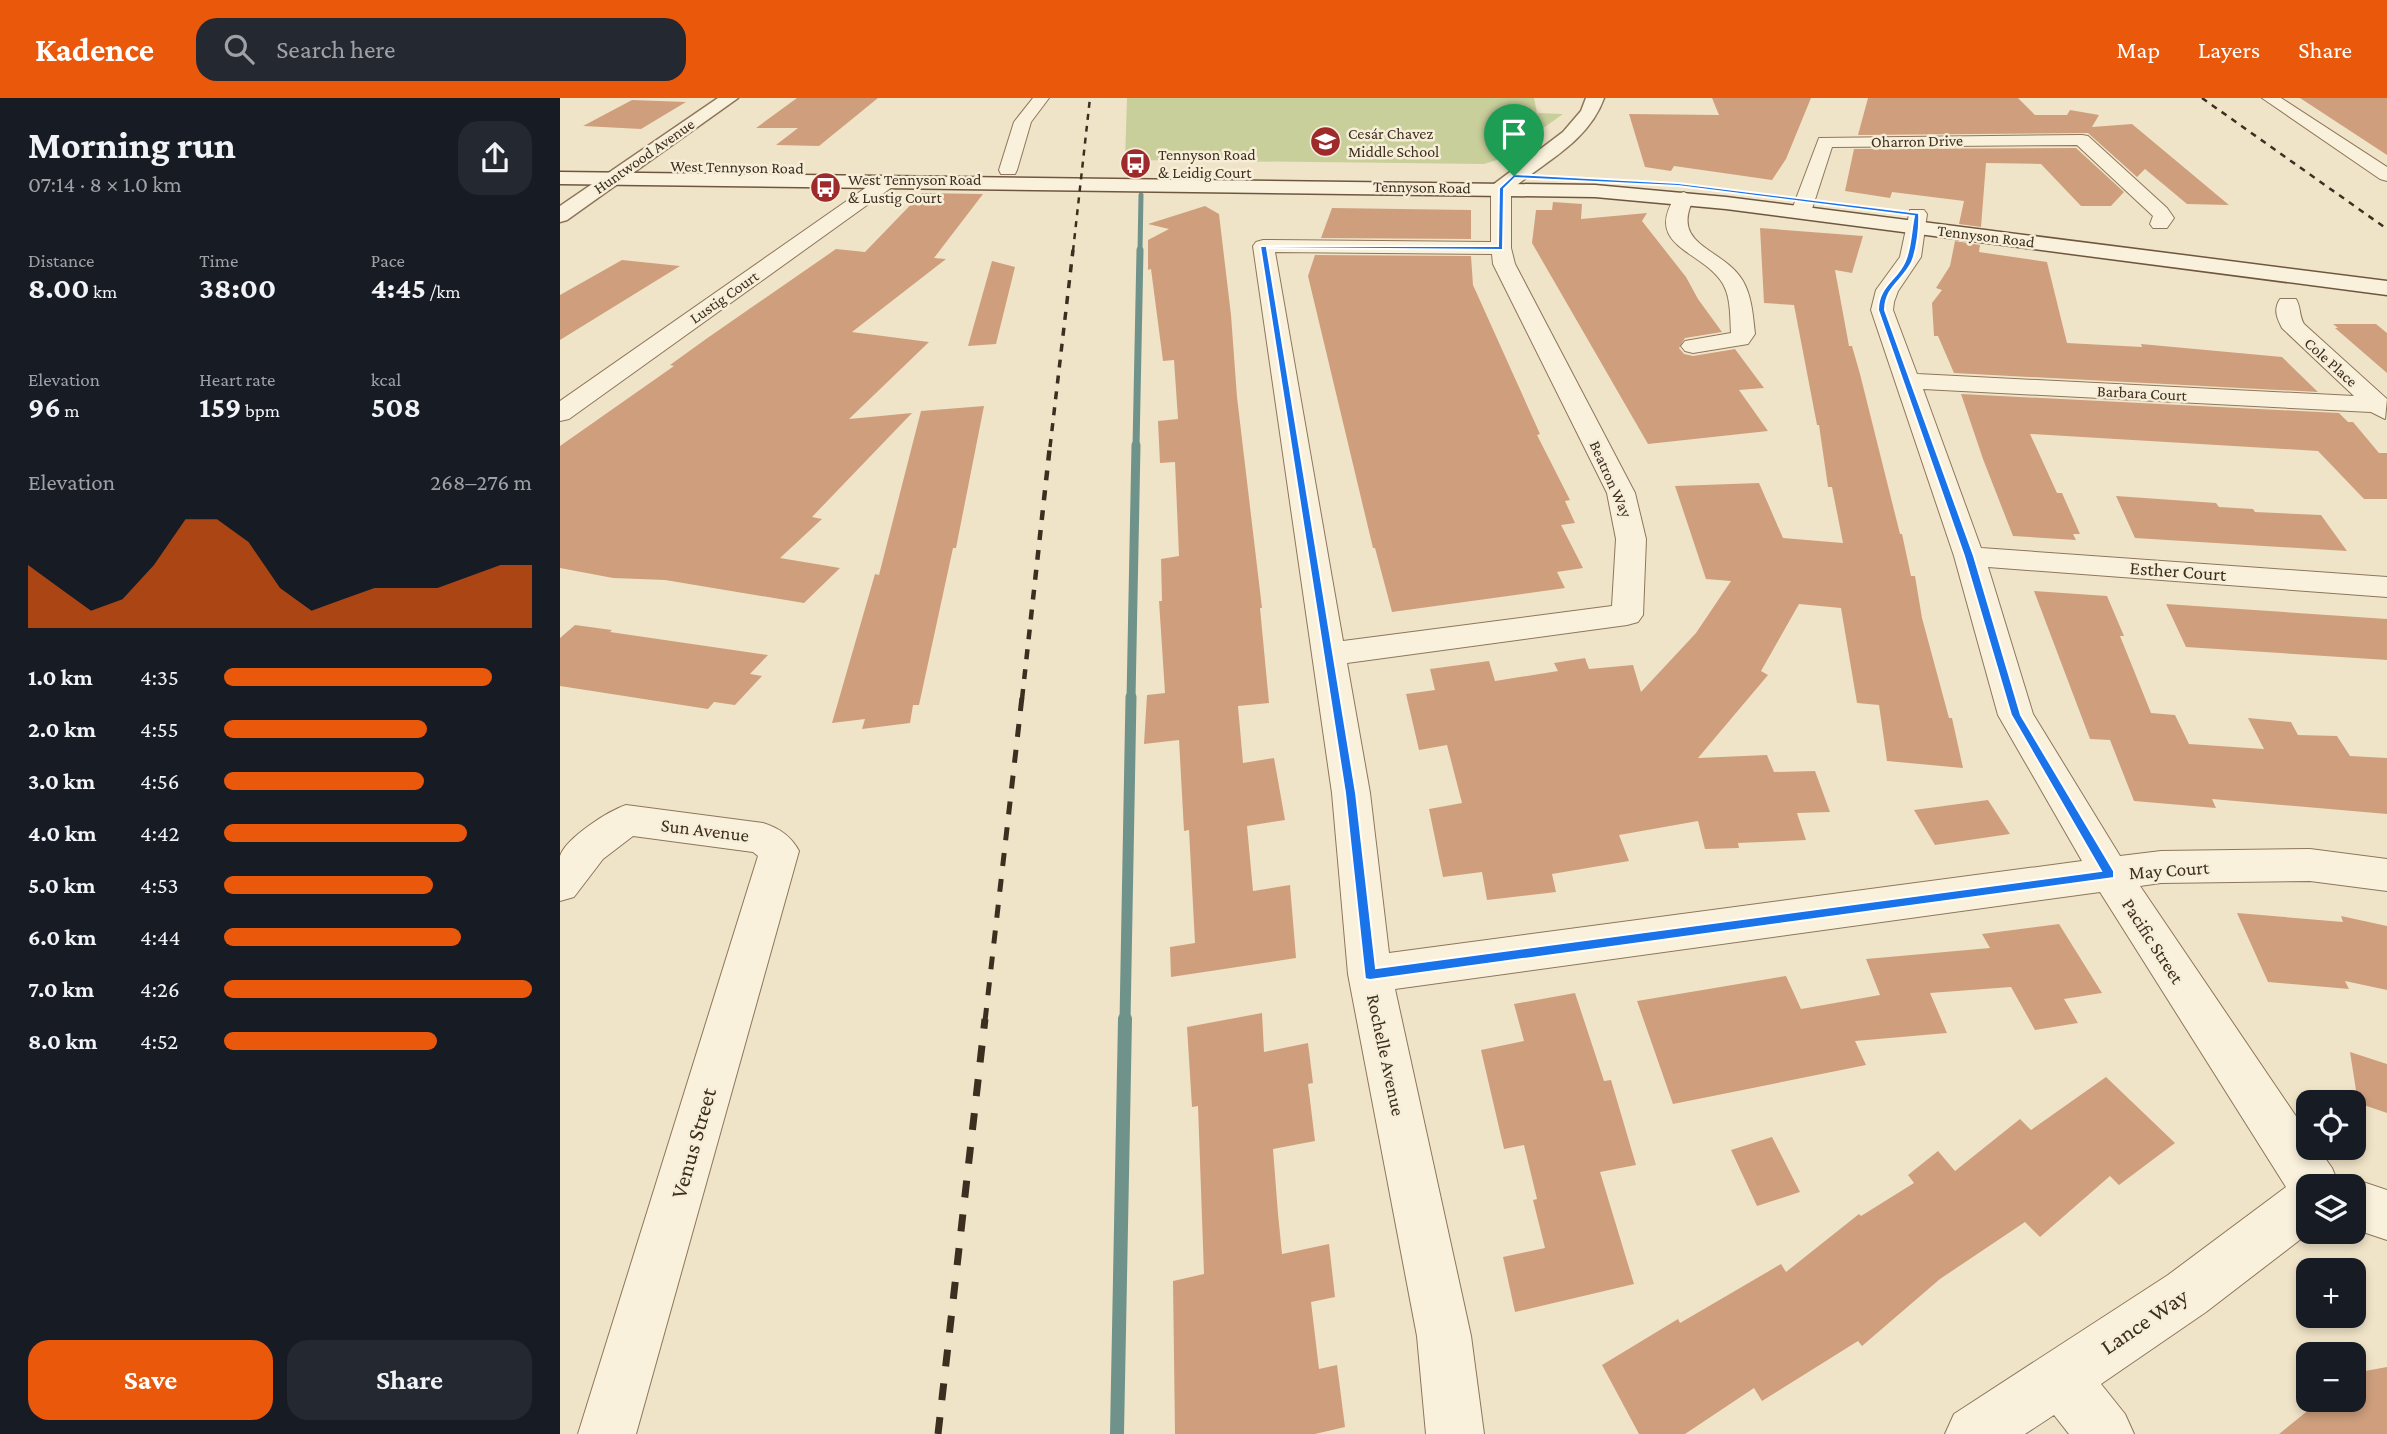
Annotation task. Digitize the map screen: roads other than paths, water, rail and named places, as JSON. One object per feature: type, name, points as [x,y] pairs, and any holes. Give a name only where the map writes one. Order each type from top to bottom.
[{"type":"main road","name":"Huntwood Avenue","points":[[560,216],[729,98]]},
{"type":"main road","points":[[1508,182],[1581,126],[1591,112],[1595,98]]},
{"type":"main road","name":"West Tennyson Road","points":[[560,165],[1008,170],[1081,177]]},
{"type":"main road","name":"West Tennyson Road","points":[[560,177],[888,181],[1081,177]]},
{"type":"main road","name":"Tennyson Road","points":[[1081,177],[1637,181],[2387,288]]},
{"type":"main road","name":"Tennyson Road","points":[[1508,182],[1803,206]]},
{"type":"main road","name":"Tennyson Road","points":[[1916,221],[2387,274]]},
{"type":"street","points":[[1008,170],[1023,122],[1041,98]]},
{"type":"street","points":[[2270,98],[2387,175]]},
{"type":"street","name":"Oharron Drive","points":[[1803,206],[1825,142],[2082,140],[2161,212],[2164,218],[2161,224]]},
{"type":"street","name":"Lustig Court","points":[[560,413],[888,181]]},
{"type":"street","name":"Beatron Way","points":[[1328,654],[1627,615],[1633,547],[1630,519],[1621,493],[1510,278],[1501,248],[1508,182]]},
{"type":"street","points":[[1684,198],[1675,219],[1676,226],[1696,252],[1730,279],[1738,297],[1743,334],[1733,342],[1693,346]]},
{"type":"street","name":"Pacific Street","points":[[1916,221],[1908,262],[1886,289],[1882,310],[1969,556],[2016,715],[2110,874],[2306,1174]]},
{"type":"street","name":"Rochelle Avenue","points":[[1455,1434],[1444,1336],[1370,974],[1351,793],[1263,246],[1501,248]]},
{"type":"street","name":"Cole Place","points":[[2288,304],[2287,315],[2294,328],[2383,409]]},
{"type":"street","name":"Barbara Court","points":[[1905,381],[2383,409]]},
{"type":"street","name":"Esther Court","points":[[1969,556],[2387,587]]},
{"type":"street","name":"Sun Avenue","points":[[560,885],[589,848],[626,820],[763,838],[779,851]]},
{"type":"street","name":"Venus Street","points":[[607,1434],[779,851]]},
{"type":"street","name":"May Court","points":[[1370,974],[2161,867],[2310,864],[2387,875]]},
{"type":"street","points":[[2366,1209],[2387,1215]]},
{"type":"street","name":"Lance Way","points":[[1974,1434],[2061,1379],[2260,1242],[2296,1211]]},
{"type":"street","points":[[2061,1379],[2105,1434]]},
{"type":"waterway","points":[[1140,251],[1141,195]]},
{"type":"waterway","points":[[1136,447],[1140,250]]},
{"type":"waterway","points":[[1131,699],[1136,445]]},
{"type":"waterway","points":[[1125,1021],[1131,697]]},
{"type":"waterway","points":[[1117,1434],[1125,1019]]},
{"type":"railway","points":[[1073,251],[1090,98]]},
{"type":"railway","points":[[2202,98],[2387,229]]},
{"type":"railway","points":[[1050,447],[1073,250]]},
{"type":"railway","points":[[1022,699],[1050,445]]},
{"type":"railway","points":[[985,1021],[1022,697]]},
{"type":"railway","points":[[938,1434],[985,1019]]},
{"type":"place","name":"Cesár Chavez Middle School","points":[[1325,142]]},
{"type":"place","name":"Tennyson Road & Leidig Court","points":[[1135,163]]},
{"type":"place","name":"West Tennyson Road & Lustig Court","points":[[825,188]]}]
